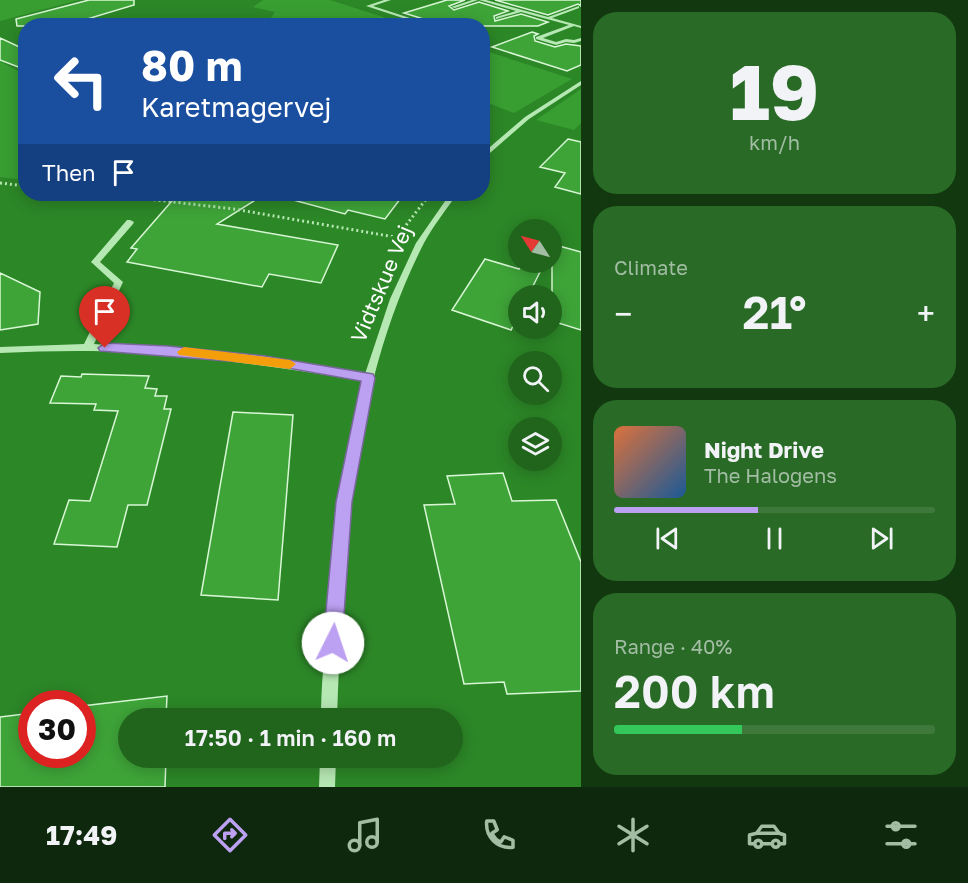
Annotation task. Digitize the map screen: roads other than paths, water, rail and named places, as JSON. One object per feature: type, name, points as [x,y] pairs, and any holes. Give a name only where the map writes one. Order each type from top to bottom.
[{"type":"street","points":[[389,0],[368,6],[408,18]]},
{"type":"street","points":[[453,7],[479,0],[581,27]]},
{"type":"street","points":[[548,18],[577,8]]},
{"type":"street","points":[[498,18],[520,11]]},
{"type":"street","points":[[574,25],[538,39],[556,44],[566,40],[574,42],[581,39]]},
{"type":"street","points":[[490,151],[527,118],[581,83]]},
{"type":"street","name":"Vidtskue Vej","points":[[330,708],[344,502],[368,378],[392,308],[421,242],[448,201]]},
{"type":"street","points":[[87,348],[119,282],[95,262],[130,222]]},
{"type":"street","points":[[0,350],[87,348],[168,350],[265,360],[368,378]]},
{"type":"street","points":[[327,787],[328,768]]}]
